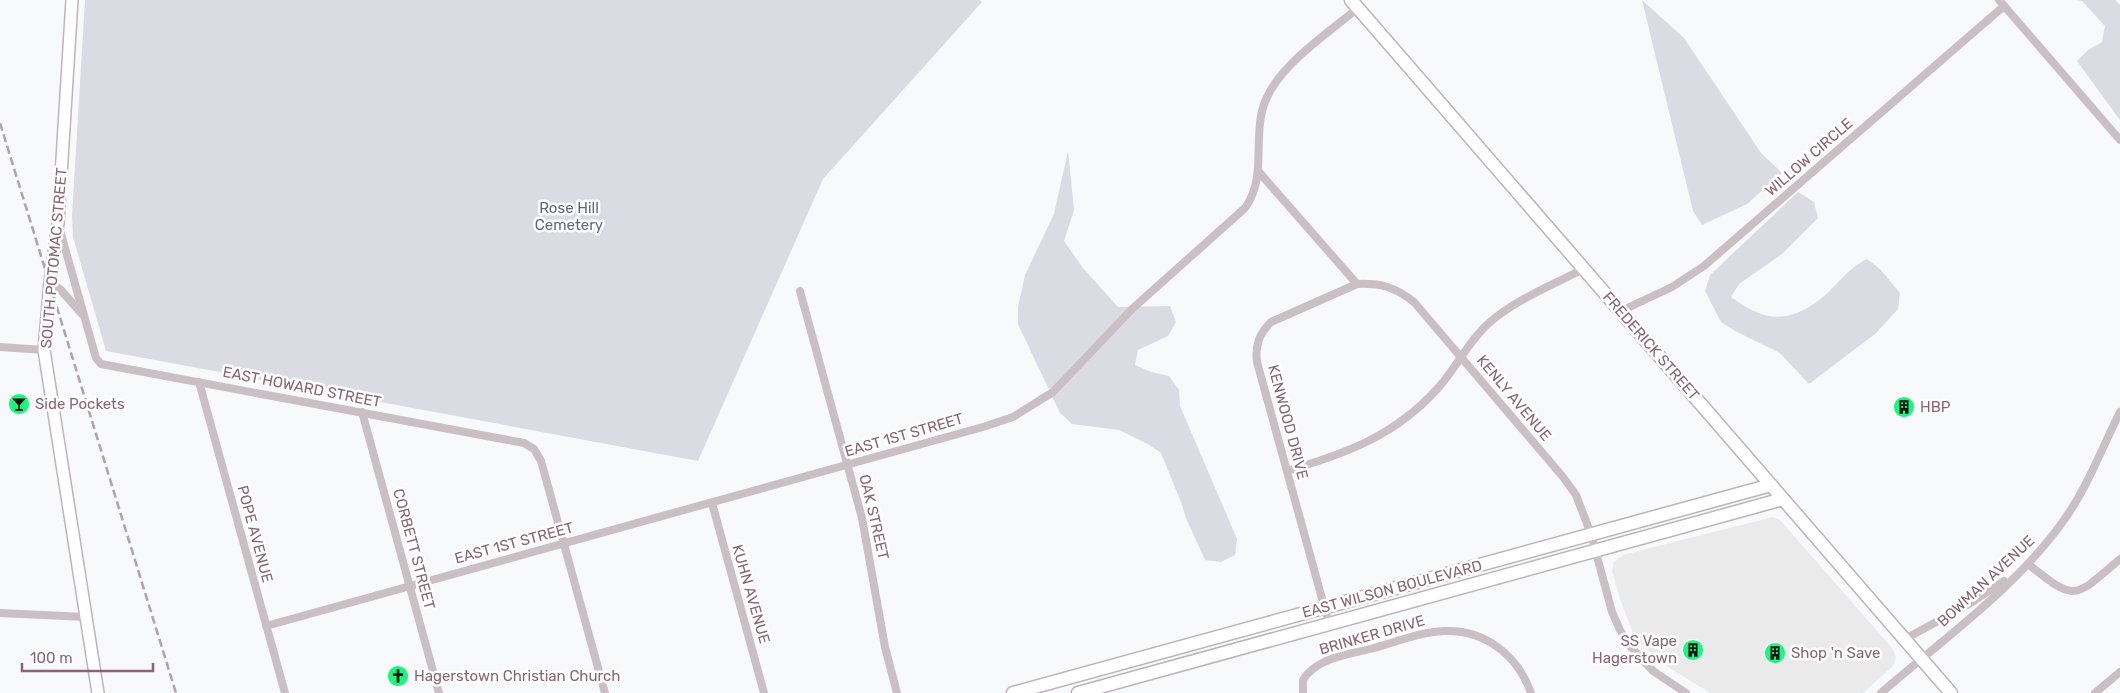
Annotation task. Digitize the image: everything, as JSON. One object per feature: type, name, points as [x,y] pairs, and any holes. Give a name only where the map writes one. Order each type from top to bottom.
[{"type":"main road","name":"SOUTH POTOMAC STREET","points":[[72,0],[58,223],[44,350],[98,693]]},
{"type":"main road","name":"FREDERICK STREET","points":[[1354,4],[1951,693]]},
{"type":"main road","name":"EAST WILSON BOULEVARD","points":[[1013,693],[1771,485]]},
{"type":"main road","points":[[1673,530],[1674,520],[1714,509],[1719,504],[1721,498]]},
{"type":"main road","name":"EAST WILSON BOULEVARD","points":[[1078,693],[1783,499]]},
{"type":"street","points":[[2001,3],[2120,140]]},
{"type":"street","name":"WILLOW CIRCLE","points":[[1621,311],[1672,287],[1704,266],[2001,3]]},
{"type":"street","name":"EAST 1ST STREET","points":[[266,626],[712,503],[1013,417],[1038,402],[1067,379],[1132,309],[1246,208],[1256,189],[1260,121],[1266,98],[1290,66],[1354,4]]},
{"type":"street","points":[[1258,172],[1357,284]]},
{"type":"street","name":"EAST HOWARD STREET","points":[[58,223],[98,362],[524,443],[534,449],[541,461],[563,544]]},
{"type":"street","points":[[1287,471],[1343,454],[1387,432],[1422,404],[1440,386],[1477,335],[1503,312],[1583,269]]},
{"type":"street","name":"EAST HOWARD STREET","points":[[50,282],[60,289],[83,315]]},
{"type":"street","name":"KENLY AVENUE","points":[[1357,284],[1380,284],[1399,291],[1414,302],[1563,477],[1576,495],[1591,534],[1612,612],[1630,646],[1653,671],[1686,693]]},
{"type":"street","name":"KENWOOD DRIVE","points":[[1329,624],[1257,362],[1256,349],[1258,338],[1271,322],[1357,284]]},
{"type":"street","name":"OAK STREET","points":[[800,291],[862,518],[885,647],[897,693]]},
{"type":"street","points":[[0,347],[44,350]]},
{"type":"street","name":"POPE AVENUE","points":[[199,382],[284,693]]},
{"type":"street","name":"CORBETT STREET","points":[[362,412],[439,693]]},
{"type":"street","name":"BOWMAN AVENUE","points":[[1881,693],[2025,566],[2065,519],[2120,412]]},
{"type":"street","name":"KUHN AVENUE","points":[[712,503],[764,693]]},
{"type":"street","points":[[563,544],[605,693]]},
{"type":"street","points":[[1905,640],[1969,604],[2025,566],[2063,590],[2076,591],[2085,589],[2096,581],[2120,559]]},
{"type":"street","points":[[0,613],[86,617]]},
{"type":"street","name":"BRINKER DRIVE","points":[[1303,693],[1302,680],[1314,666],[1338,657],[1430,632],[1444,631],[1463,632],[1496,646],[1510,656],[1522,672],[1531,693]]},
{"type":"street","points":[[2095,693],[2120,672]]},
{"type":"shaded area","points":[[1773,517],[1780,520],[1892,648],[1896,657],[1893,666],[1863,693],[1710,693],[1665,665],[1642,645],[1633,633],[1612,571],[1614,562],[1623,555]]},
{"type":"green space","name":"Rose Hill Cemetery","points":[[85,0],[980,0],[982,2],[823,179],[698,461],[106,351],[73,237],[72,216]]},
{"type":"green space","points":[[1642,0],[1684,38],[1761,153],[1782,173],[1747,204],[1702,225],[1693,211]]},
{"type":"green space","points":[[2077,0],[2115,0],[2120,5],[2120,120],[2077,61],[2088,50],[2102,42],[2105,26],[2082,1]]},
{"type":"green space","points":[[1068,151],[1074,210],[1064,241],[1083,268],[1118,307],[1170,306],[1176,322],[1168,336],[1138,350],[1135,365],[1151,372],[1169,376],[1179,390],[1180,406],[1237,539],[1235,555],[1221,562],[1205,560],[1186,518],[1161,453],[1148,444],[1119,430],[1072,424],[1060,413],[1018,324],[1018,307],[1025,275],[1054,214]]},
{"type":"green space","points":[[1798,192],[1814,202],[1818,218],[1782,254],[1739,284],[1731,297],[1742,305],[1763,315],[1774,317],[1795,314],[1818,301],[1847,273],[1867,259],[1880,269],[1900,293],[1898,309],[1875,334],[1809,384],[1780,353],[1721,322],[1705,291],[1710,275]]},
{"type":"railway","points":[[0,123],[176,693]]},
{"type":"place","name":"Side Pockets","points":[[19,404]]},
{"type":"place","name":"HBP","points":[[1904,407]]},
{"type":"place","name":"SS Vape Hagerstown","points":[[1693,650]]},
{"type":"place","name":"Shop 'n Save","points":[[1775,653]]},
{"type":"place","name":"Hagerstown Christian Church","points":[[398,676]]}]
